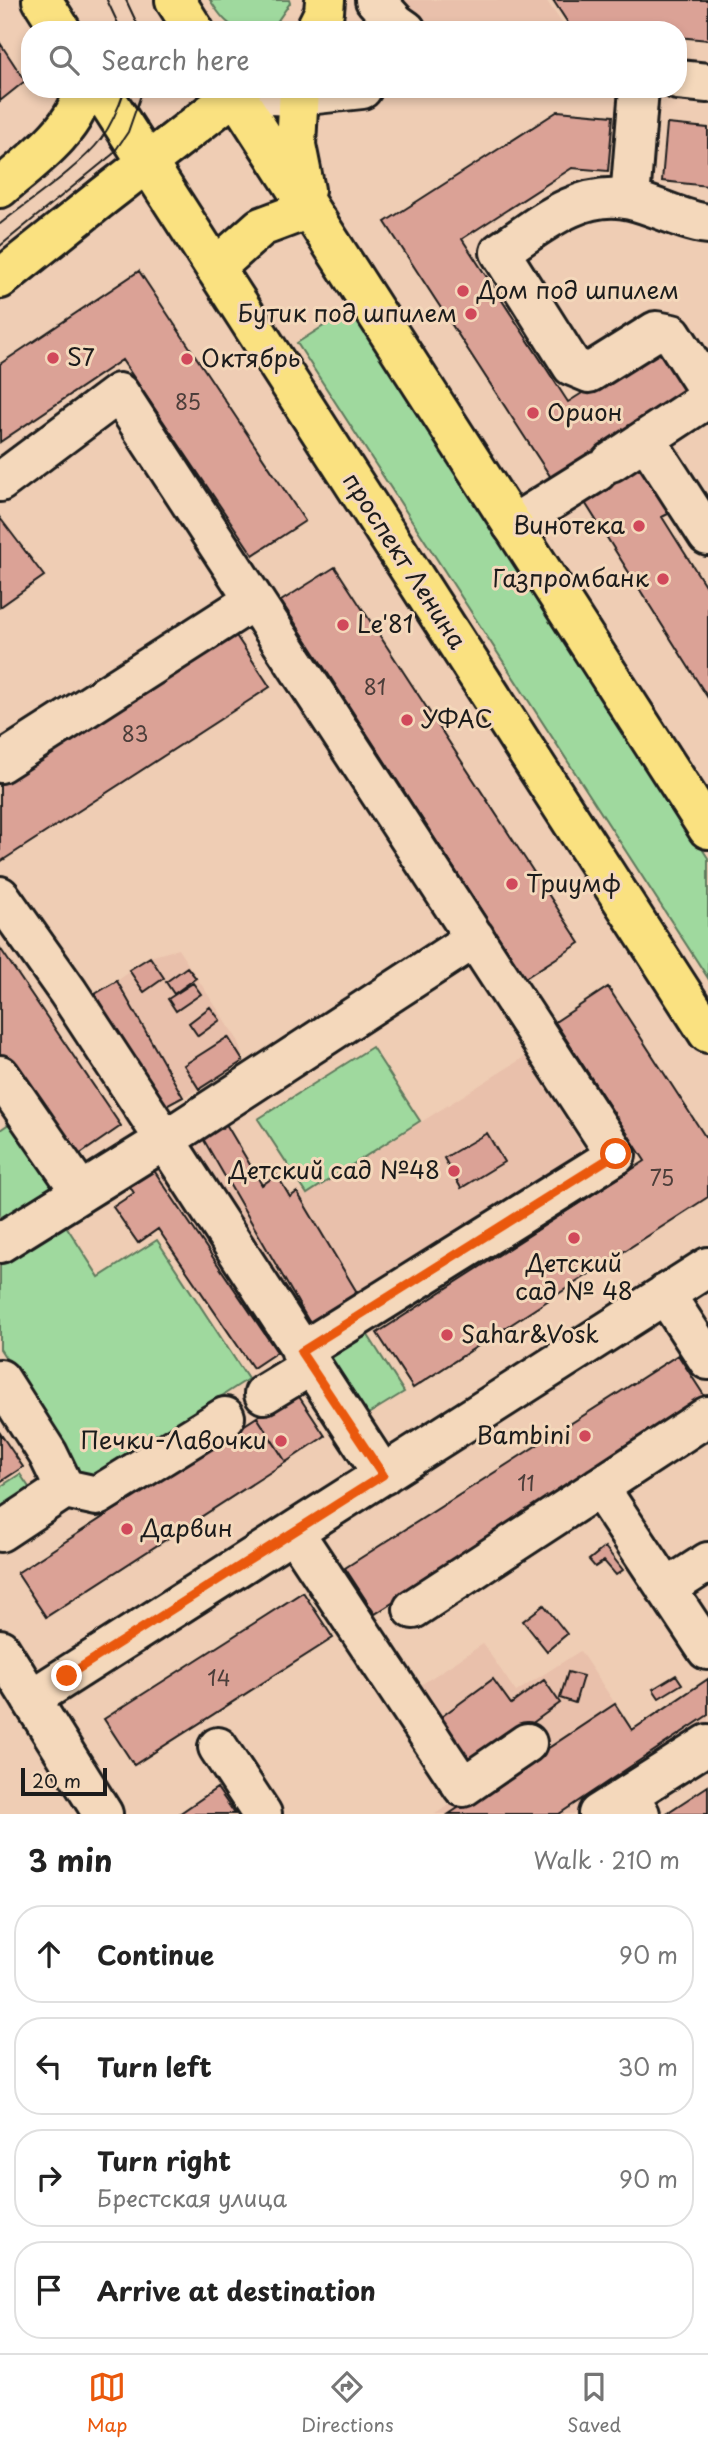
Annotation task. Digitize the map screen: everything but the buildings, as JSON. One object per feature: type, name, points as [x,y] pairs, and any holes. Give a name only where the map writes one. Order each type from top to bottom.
[{"type":"main road","points":[[42,0],[55,21]]},
{"type":"main road","points":[[175,0],[188,21]]},
{"type":"main road","points":[[320,21],[325,0]]},
{"type":"main road","points":[[0,188],[57,138],[77,108],[80,98]]},
{"type":"main road","name":"проспект Ленина","points":[[106,98],[708,1032]]},
{"type":"main road","points":[[0,279],[227,98]]},
{"type":"main road","points":[[240,98],[512,525],[706,821]]},
{"type":"main road","points":[[299,98],[296,145],[309,209]]},
{"type":"main road","points":[[215,268],[261,227],[309,209]]},
{"type":"street","points":[[375,0],[394,21]]},
{"type":"street","points":[[687,81],[708,83]]},
{"type":"street","points":[[630,200],[638,98]]},
{"type":"street","points":[[708,224],[630,200],[603,197],[560,210],[500,252],[572,366],[589,373],[656,331],[672,334],[708,390]]},
{"type":"street","points":[[0,482],[119,393],[616,1154],[305,1359],[264,1394]]},
{"type":"street","points":[[512,525],[708,398]]},
{"type":"street","points":[[646,440],[708,536]]},
{"type":"street","points":[[0,763],[254,600]]},
{"type":"street","points":[[0,896],[68,992],[383,1475]]},
{"type":"street","points":[[0,1243],[165,1140],[475,938]]},
{"type":"street","points":[[0,1074],[82,1192]]},
{"type":"street","points":[[31,1699],[708,1267]]},
{"type":"street","points":[[665,1294],[708,1360]]},
{"type":"street","points":[[0,1379],[48,1454],[65,1489]]},
{"type":"street","points":[[412,1609],[708,1416]]},
{"type":"street","points":[[0,1532],[65,1489],[97,1496],[225,1417]]},
{"type":"street","points":[[599,1487],[707,1650]]},
{"type":"street","points":[[294,1532],[463,1787],[527,1743]]},
{"type":"street","points":[[666,1589],[708,1562]]},
{"type":"street","points":[[0,1649],[103,1814]]},
{"type":"street","points":[[622,1808],[708,1744]]},
{"type":"street","points":[[218,1747],[262,1814]]},
{"type":"shaded area","points":[[399,0],[546,0],[561,21],[418,21],[410,16]]},
{"type":"shaded area","points":[[178,949],[239,1042],[243,1061],[161,1109],[95,994],[150,957]]},
{"type":"shaded area","points":[[526,1056],[589,1157],[311,1325],[253,1368],[159,1230],[138,1243],[113,1207],[134,1193],[127,1182],[226,1124],[262,1184],[290,1197],[297,1192],[307,1194]]},
{"type":"shaded area","points":[[483,1644],[516,1692],[580,1651],[632,1729],[708,1679],[708,1728],[615,1814],[435,1814],[454,1802],[390,1705]]},
{"type":"green space","points":[[210,0],[289,0],[290,3],[277,21],[226,21]]},
{"type":"green space","points":[[352,308],[708,858],[708,978],[297,343]]},
{"type":"green space","points":[[372,1047],[420,1121],[307,1194],[258,1119]]},
{"type":"green space","points":[[22,1115],[70,1185],[0,1232],[0,1130]]},
{"type":"green space","points":[[61,1218],[99,1277],[157,1240],[248,1379],[87,1483],[0,1349],[0,1257]]},
{"type":"green space","points":[[364,1329],[404,1392],[360,1419],[321,1356]]},
{"type":"green space","points":[[20,1474],[37,1499],[0,1524],[0,1487]]},
{"type":"tram line","points":[[107,0],[117,21]]},
{"type":"tram line","points":[[126,0],[136,21]]},
{"type":"tram line","points":[[0,224],[92,150],[109,127],[122,98]]},
{"type":"tram line","points":[[0,246],[113,154],[128,132],[140,98]]},
{"type":"place","name":"Дом под шпилем","points":[[463,291]]},
{"type":"place","name":"Бутик под шпилем","points":[[471,314]]},
{"type":"place","name":"S7","points":[[53,358]]},
{"type":"place","name":"Октябрь","points":[[187,359]]},
{"type":"place","name":"Орион","points":[[533,413]]},
{"type":"place","name":"Винотека","points":[[639,526]]},
{"type":"place","name":"Газпромбанк","points":[[663,579]]},
{"type":"place","name":"Le'81","points":[[343,625]]},
{"type":"place","name":"УФАС","points":[[407,720]]},
{"type":"place","name":"Триумф","points":[[512,884]]},
{"type":"place","name":"Детский сад №48","points":[[454,1171]]},
{"type":"place","name":"Детский сад № 48","points":[[574,1238]]},
{"type":"place","name":"Sahar&Vosk","points":[[447,1335]]},
{"type":"place","name":"Bambini","points":[[585,1436]]},
{"type":"place","name":"Печки-Лавочки","points":[[281,1441]]},
{"type":"place","name":"Дарвин","points":[[127,1529]]},
{"type":"route","points":[[67,1676],[383,1475],[301,1352],[616,1154]]}]
